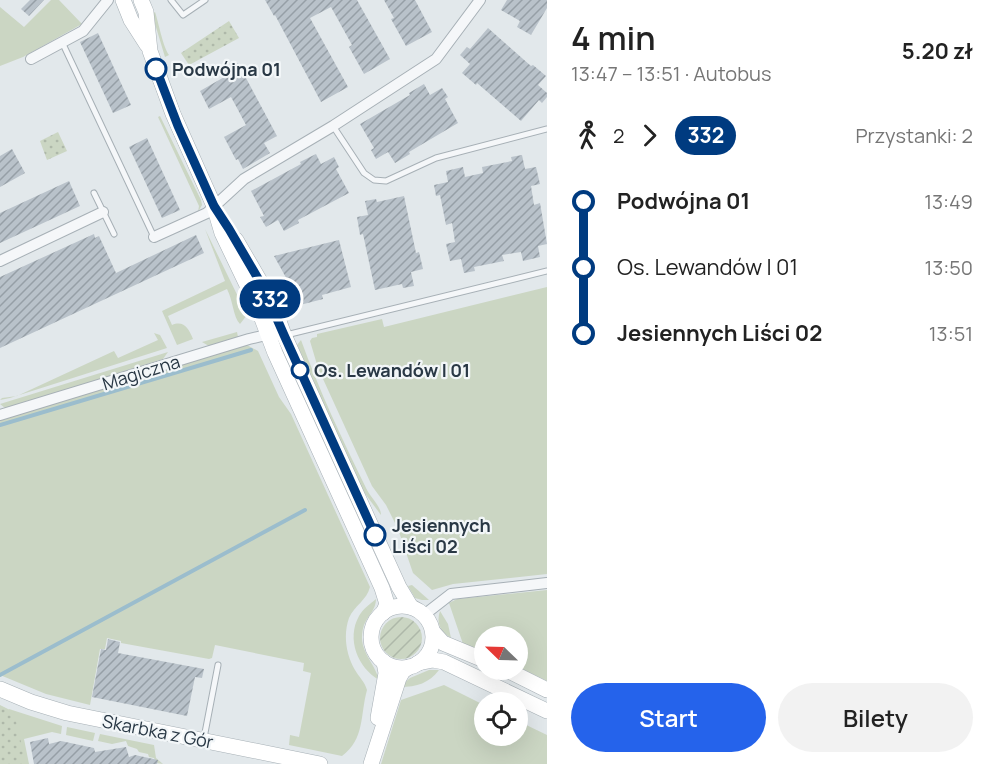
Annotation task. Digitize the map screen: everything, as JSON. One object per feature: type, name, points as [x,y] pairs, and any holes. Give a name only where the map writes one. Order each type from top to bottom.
[{"type":"street","points":[[32,59],[83,31],[108,0]]},
{"type":"street","points":[[123,0],[131,20],[150,51],[178,126],[214,206],[222,233],[382,588],[387,604],[374,625],[371,640],[374,650],[384,662],[398,668],[433,660],[444,662],[547,711]]},
{"type":"street","points":[[154,237],[207,213],[244,180],[436,59],[480,0]]},
{"type":"street","points":[[143,2],[150,51]]},
{"type":"street","points":[[214,206],[263,287],[399,587],[430,623],[433,632],[433,642],[429,652],[400,675],[371,764]]},
{"type":"street","points":[[0,261],[103,212]]},
{"type":"street","name":"Magiczna","points":[[0,415],[255,337],[284,335]]},
{"type":"street","points":[[383,613],[396,606],[418,611],[451,594],[547,583]]},
{"type":"street","points":[[433,632],[443,643],[474,656]]},
{"type":"street","points":[[377,741],[379,705],[386,673],[384,662]]},
{"type":"street","points":[[527,680],[547,690]]},
{"type":"street","name":"Skarbka z Gór","points":[[0,689],[67,713],[320,764]]},
{"type":"lane","points":[[171,0],[183,15],[205,0]]},
{"type":"lane","points":[[62,42],[154,237]]},
{"type":"lane","points":[[333,126],[364,173],[374,180],[386,181],[436,158],[547,129]]},
{"type":"lane","points":[[94,193],[114,234]]},
{"type":"lane","points":[[284,335],[547,271]]},
{"type":"lane","points":[[204,740],[218,665]]},
{"type":"green space","points":[[51,0],[59,0],[82,24],[23,57],[0,66],[0,7],[24,27]]},
{"type":"green space","points":[[155,12],[169,55],[165,57],[152,14]]},
{"type":"green space","points":[[229,21],[239,38],[189,65],[181,53]]},
{"type":"green space","points":[[160,116],[201,200],[202,205],[198,212],[199,206],[158,117]]},
{"type":"green space","points":[[58,132],[67,151],[47,160],[40,141]]},
{"type":"green space","points":[[205,229],[247,315],[240,324],[227,289],[168,316],[172,325],[186,326],[193,339],[177,345],[162,311],[225,281]]},
{"type":"green space","points":[[547,287],[547,574],[453,584],[432,590],[413,573],[398,529],[386,505],[372,486],[318,368],[310,341],[317,337],[317,334],[382,319],[384,327]]},
{"type":"green space","points":[[237,332],[238,337],[209,346],[202,342]]},
{"type":"green space","points":[[154,333],[160,335],[167,348],[19,395],[114,351],[118,358],[158,340]]},
{"type":"green space","points":[[301,340],[340,433],[381,515],[363,491],[297,345]]},
{"type":"green space","points":[[247,345],[258,351],[279,397],[291,414],[370,587],[366,596],[351,614],[347,624],[346,645],[349,658],[367,690],[355,742],[342,756],[289,745],[290,735],[299,737],[311,673],[303,671],[304,663],[215,645],[212,658],[209,659],[121,643],[121,641],[107,638],[105,649],[100,649],[90,705],[46,694],[0,675],[0,420]]},
{"type":"green space","points":[[168,352],[163,359],[15,406],[5,408],[0,404]]},
{"type":"green space","points":[[412,585],[429,600],[415,598],[408,586]]},
{"type":"green space","points":[[547,590],[547,681],[528,672],[528,626],[474,626],[474,648],[463,644],[449,603],[457,599]]},
{"type":"green space","points":[[376,599],[364,625],[362,641],[379,680],[360,661],[354,643],[355,625],[359,616]]},
{"type":"green space","points":[[440,611],[448,624],[451,638],[440,627],[438,619]]},
{"type":"green space","points":[[401,617],[416,623],[422,638],[416,653],[401,659],[386,653],[380,638],[386,623]]},
{"type":"green space","points":[[429,670],[439,670],[422,683],[400,687],[410,678]]},
{"type":"green space","points":[[444,685],[474,700],[474,746],[528,746],[528,726],[547,735],[547,764],[381,764],[401,700]]},
{"type":"green space","points":[[0,705],[14,712],[26,764],[0,764]]},
{"type":"green space","points":[[9,709],[62,726],[61,734],[52,732],[24,739],[29,764],[17,764]]},
{"type":"green space","points":[[67,727],[95,733],[93,741],[66,735]]},
{"type":"green space","points":[[100,734],[154,745],[156,758],[163,764],[156,763],[154,758],[149,757],[148,754],[128,746],[126,741],[112,744],[98,741]]},
{"type":"building","points":[[30,0],[44,0],[29,16],[21,9]]},
{"type":"building","points":[[265,0],[357,0],[390,59],[364,74],[349,47],[352,45],[331,7],[310,18],[348,87],[321,102]]},
{"type":"building","points":[[384,0],[415,0],[432,32],[406,46],[391,19],[394,18]]},
{"type":"building","points":[[507,0],[547,0],[547,8],[531,35],[517,27],[520,21],[501,10]]},
{"type":"building","points":[[488,28],[531,66],[533,65],[546,76],[538,85],[547,93],[547,97],[542,103],[539,100],[521,121],[462,73],[470,64],[460,55],[467,47],[470,49]]},
{"type":"building","points":[[98,33],[131,105],[113,113],[80,42]]},
{"type":"building","points":[[238,63],[277,136],[264,143],[270,153],[243,169],[224,137],[246,125],[231,97],[209,109],[200,91],[226,76],[223,70]]},
{"type":"building","points":[[424,84],[430,95],[442,88],[448,97],[445,99],[458,123],[395,163],[388,152],[376,159],[371,150],[374,148],[360,124],[410,95],[409,93]]},
{"type":"building","points":[[147,138],[180,210],[162,218],[129,147]]},
{"type":"building","points":[[12,149],[25,173],[0,187],[0,156]]},
{"type":"building","points":[[316,154],[321,164],[334,157],[339,167],[336,169],[349,193],[298,220],[299,223],[284,231],[278,220],[266,227],[260,217],[264,216],[251,191]]},
{"type":"building","points":[[522,155],[525,169],[536,167],[540,184],[531,186],[534,205],[540,203],[547,244],[538,246],[540,257],[523,261],[521,252],[502,255],[504,261],[474,267],[475,271],[464,273],[461,259],[450,261],[446,244],[455,242],[452,223],[446,225],[440,195],[436,196],[434,185],[448,182],[446,171],[463,167],[465,177],[483,173],[482,167],[512,161],[511,157]]},
{"type":"building","points":[[69,181],[80,206],[0,243],[0,213]]},
{"type":"building","points":[[404,196],[416,253],[419,252],[423,269],[411,272],[414,286],[403,288],[402,284],[375,290],[357,217],[368,215],[365,201],[376,199],[377,202]]},
{"type":"building","points":[[94,234],[95,238],[99,236],[116,273],[196,235],[204,253],[0,348],[0,277]]},
{"type":"building","points":[[339,240],[351,287],[322,295],[323,299],[300,305],[294,282],[289,283],[274,256]]},
{"type":"building","points":[[108,639],[120,642],[118,653],[204,669],[202,678],[195,677],[187,716],[92,697],[101,649],[106,650]]},
{"type":"building","points":[[48,738],[49,744],[61,741],[94,748],[95,752],[126,747],[129,757],[135,755],[158,760],[157,764],[34,764],[30,742]]},
{"type":"waterway","points":[[0,425],[251,350]]},
{"type":"waterway","points":[[0,675],[305,510]]},
{"type":"bus line","name":"332","points":[[156,69],[178,126],[214,206],[272,302],[284,335],[375,535]]},
{"type":"place","name":"Podwójna 01","points":[[156,69]]},
{"type":"place","name":"Os. Lewandów I 01","points":[[300,370]]},
{"type":"place","name":"Jesiennych Liści 02","points":[[375,535]]}]
